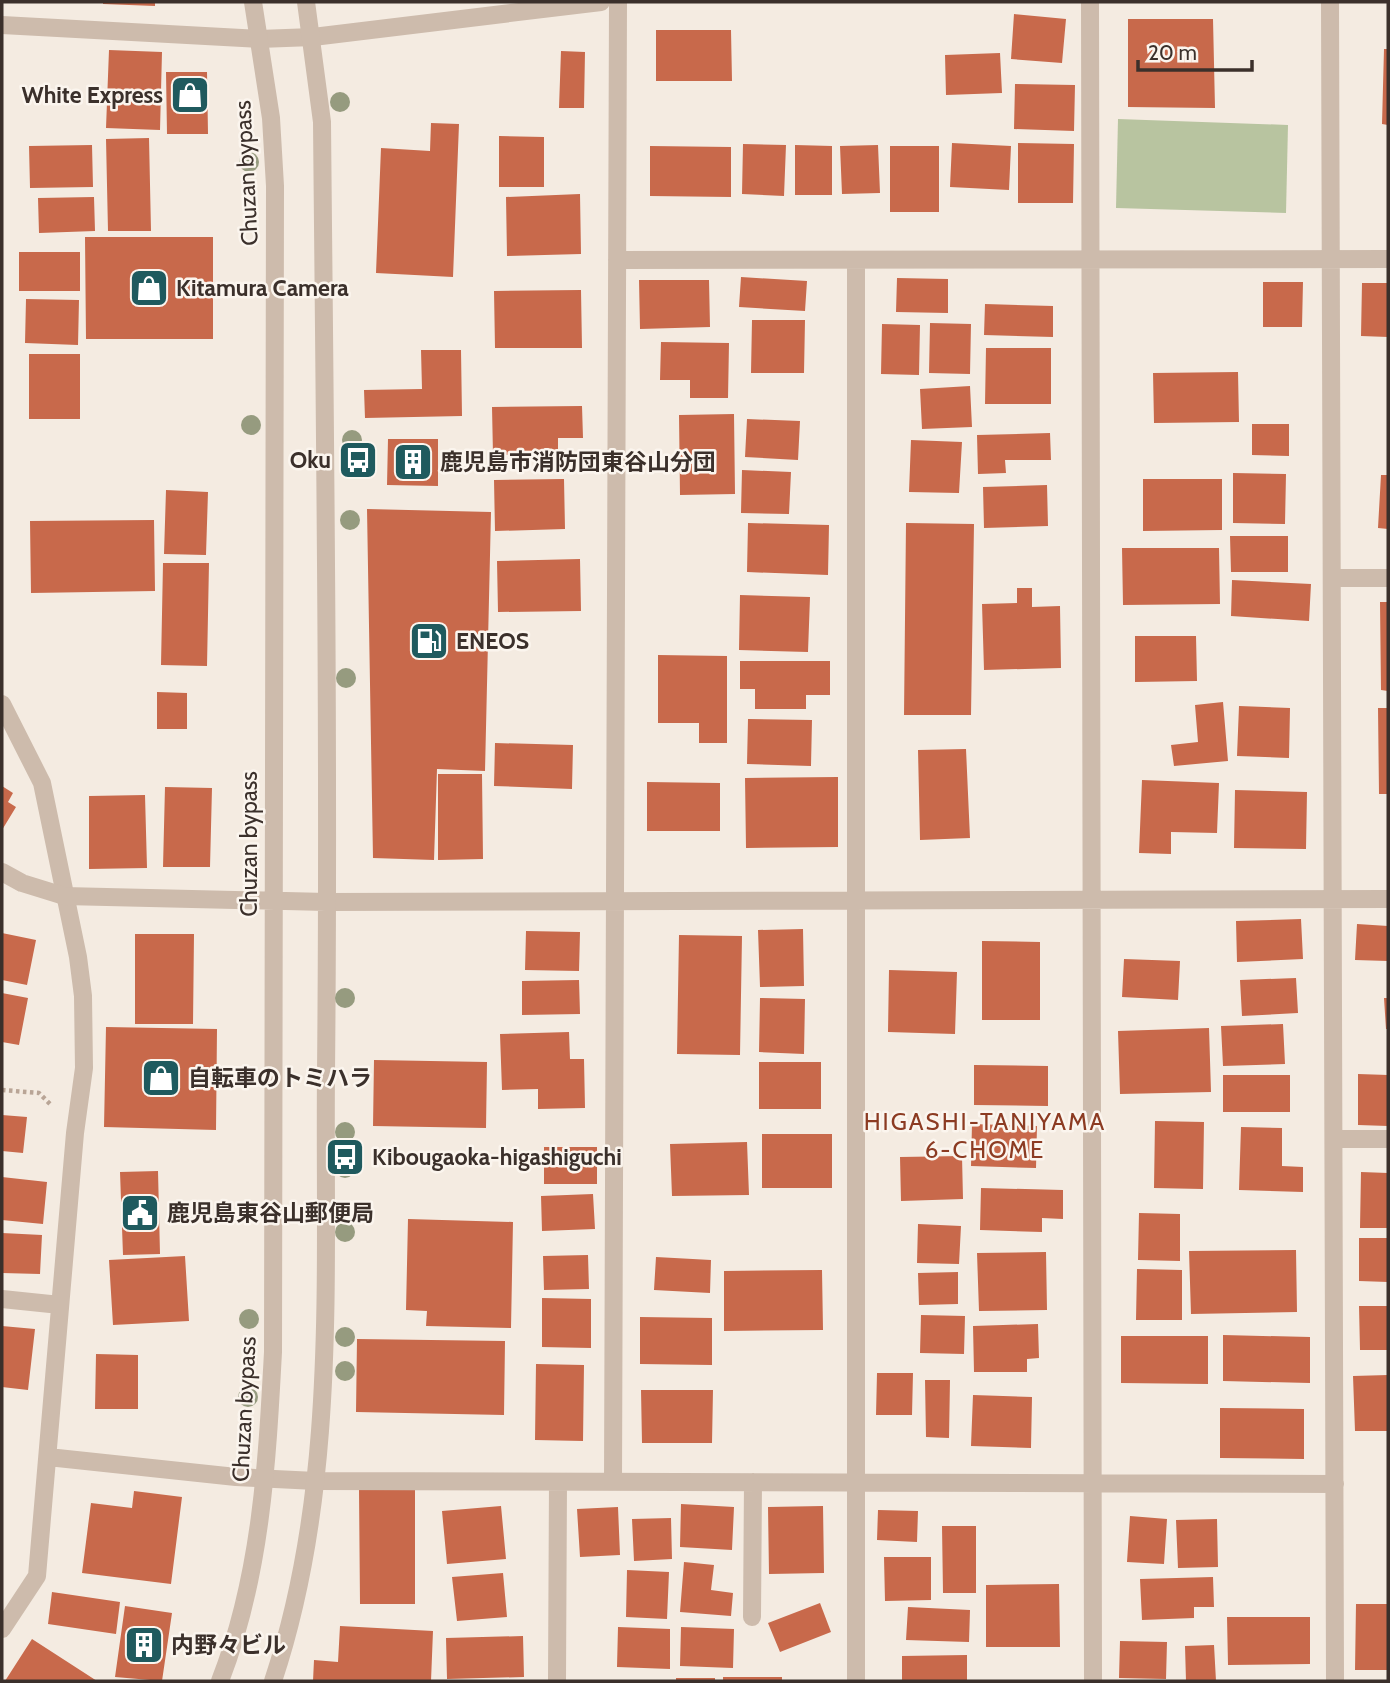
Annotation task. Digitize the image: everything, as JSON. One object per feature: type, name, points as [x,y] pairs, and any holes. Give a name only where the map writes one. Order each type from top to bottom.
[{"type":"street","name":"Chuzan bypass","points":[[220,1681],[249,1586],[267,1479],[273,1352],[275,186],[271,118],[253,2]]},
{"type":"street","points":[[273,1681],[297,1599],[316,1481],[323,1340],[327,902],[322,122],[313,37],[306,2]]},
{"type":"street","points":[[2,25],[259,39],[313,37],[601,2]]},
{"type":"street","points":[[613,1482],[618,2]]},
{"type":"street","points":[[1090,2],[1093,1681]]},
{"type":"street","points":[[1330,2],[1335,1681]]},
{"type":"street","points":[[617,260],[1388,259]]},
{"type":"street","points":[[856,260],[856,1681]]},
{"type":"street","points":[[1332,578],[1388,578]]},
{"type":"street","points":[[2,704],[42,783],[83,996],[84,1068],[37,1576],[2,1629]]},
{"type":"street","points":[[2,872],[22,883],[64,896],[273,902],[1388,900]]},
{"type":"street","points":[[1334,1139],[1388,1139]]},
{"type":"street","points":[[2,1299],[60,1305]]},
{"type":"street","points":[[48,1457],[267,1479],[316,1481],[1335,1484]]},
{"type":"street","points":[[557,1681],[558,1482]]},
{"type":"street","points":[[752,1617],[753,1482]]},
{"type":"path","points":[[2,1090],[39,1093],[52,1108]]},
{"type":"green space","points":[[1118,119],[1288,125],[1286,213],[1116,208]]},
{"type":"building","points":[[155,2],[155,6],[103,4]]},
{"type":"building","points":[[1014,14],[1066,19],[1062,63],[1011,59]]},
{"type":"building","points":[[1128,19],[1213,19],[1215,108],[1128,107]]},
{"type":"building","points":[[656,30],[731,30],[732,81],[656,81]]},
{"type":"building","points":[[1384,49],[1388,49],[1388,125],[1382,124]]},
{"type":"building","points":[[109,50],[162,52],[160,130],[106,128]]},
{"type":"building","points":[[561,51],[585,52],[584,108],[559,108]]},
{"type":"building","points":[[1000,53],[1002,93],[946,95],[945,55]]},
{"type":"building","points":[[166,72],[207,72],[208,134],[167,134]]},
{"type":"building","points":[[1015,84],[1075,85],[1074,131],[1014,129]]},
{"type":"building","points":[[431,123],[459,124],[453,277],[376,273],[381,148],[430,151]]},
{"type":"building","points":[[499,136],[544,137],[544,187],[499,187]]},
{"type":"building","points":[[149,138],[151,231],[108,231],[106,139]]},
{"type":"building","points":[[952,143],[1011,146],[1009,190],[950,187]]},
{"type":"building","points":[[1018,143],[1074,144],[1073,203],[1018,203]]},
{"type":"building","points":[[743,144],[786,145],[784,196],[742,194]]},
{"type":"building","points":[[92,145],[93,187],[30,188],[29,146]]},
{"type":"building","points":[[795,145],[832,146],[832,195],[795,195]]},
{"type":"building","points":[[878,145],[880,193],[842,194],[840,146]]},
{"type":"building","points":[[650,146],[731,147],[731,197],[650,196]]},
{"type":"building","points":[[890,146],[939,146],[939,212],[890,212]]},
{"type":"building","points":[[580,194],[581,254],[507,256],[506,197]]},
{"type":"building","points":[[94,197],[95,231],[39,233],[38,198]]},
{"type":"building","name":"Kitamura Camera","points":[[85,237],[213,237],[213,339],[86,339]]},
{"type":"building","points":[[19,252],[80,252],[80,291],[19,291]]},
{"type":"building","points":[[741,277],[807,281],[805,311],[739,307]]},
{"type":"building","points":[[897,278],[948,279],[948,313],[896,312]]},
{"type":"building","points":[[639,280],[709,280],[710,327],[640,329]]},
{"type":"building","points":[[1263,282],[1303,282],[1302,327],[1263,327]]},
{"type":"building","points":[[1362,283],[1388,283],[1388,337],[1361,336]]},
{"type":"building","points":[[581,290],[582,348],[495,348],[494,291]]},
{"type":"building","points":[[26,299],[79,300],[78,345],[25,343]]},
{"type":"building","points":[[985,304],[1053,306],[1053,337],[984,335]]},
{"type":"building","points":[[752,320],[805,320],[804,373],[751,373]]},
{"type":"building","points":[[930,323],[971,324],[970,374],[929,373]]},
{"type":"building","points":[[882,324],[920,325],[919,375],[881,374]]},
{"type":"building","points":[[661,342],[729,343],[728,398],[690,398],[690,380],[660,380]]},
{"type":"building","points":[[986,348],[1051,348],[1051,404],[985,404]]},
{"type":"building","points":[[421,350],[461,350],[462,416],[365,418],[364,390],[422,389]]},
{"type":"building","points":[[29,354],[80,354],[80,419],[29,419]]},
{"type":"building","points":[[1238,372],[1239,422],[1154,423],[1153,373]]},
{"type":"building","points":[[970,386],[972,427],[922,429],[920,389]]},
{"type":"building","points":[[582,406],[583,438],[558,438],[558,454],[493,455],[492,407]]},
{"type":"building","points":[[734,414],[735,494],[680,495],[679,415]]},
{"type":"building","points":[[747,419],[800,421],[798,460],[745,457]]},
{"type":"building","points":[[1252,424],[1289,424],[1289,456],[1252,455]]},
{"type":"building","points":[[1050,433],[1051,460],[1005,460],[1006,473],[978,474],[977,435]]},
{"type":"building","name":"鹿児島市消防団東谷山分団","points":[[388,439],[438,439],[438,486],[387,485]]},
{"type":"building","points":[[911,440],[962,442],[959,493],[909,492]]},
{"type":"building","points":[[742,470],[791,472],[789,514],[741,513]]},
{"type":"building","points":[[1233,473],[1286,474],[1285,524],[1233,523]]},
{"type":"building","points":[[1381,475],[1388,475],[1388,529],[1378,528]]},
{"type":"building","points":[[564,479],[565,529],[495,531],[494,480]]},
{"type":"building","points":[[1143,479],[1222,479],[1222,530],[1143,531]]},
{"type":"building","points":[[1047,485],[1048,526],[984,528],[983,487]]},
{"type":"building","points":[[166,490],[208,492],[206,555],[164,554]]},
{"type":"building","name":"ENEOS","points":[[367,509],[491,512],[485,771],[437,769],[434,860],[373,858]]},
{"type":"building","points":[[154,520],[155,591],[31,593],[30,521]]},
{"type":"building","points":[[748,523],[829,525],[828,575],[747,572]]},
{"type":"building","points":[[906,523],[974,524],[971,715],[904,715]]},
{"type":"building","points":[[1230,536],[1288,536],[1288,572],[1231,572]]},
{"type":"building","points":[[1122,548],[1219,548],[1220,604],[1123,605]]},
{"type":"building","points":[[580,559],[581,611],[498,612],[497,561]]},
{"type":"building","points":[[163,563],[209,563],[207,666],[161,665]]},
{"type":"building","points":[[1232,580],[1311,584],[1309,621],[1231,616]]},
{"type":"building","points":[[1017,588],[1032,588],[1032,607],[1060,606],[1061,668],[984,670],[982,604],[1017,603]]},
{"type":"building","points":[[740,595],[810,597],[808,652],[739,650]]},
{"type":"building","points":[[1380,602],[1388,602],[1388,691],[1381,690]]},
{"type":"building","points":[[1135,636],[1196,636],[1197,681],[1135,682]]},
{"type":"building","points":[[658,655],[727,656],[727,743],[699,743],[699,723],[658,723]]},
{"type":"building","points":[[740,661],[830,661],[830,695],[806,695],[806,709],[755,709],[755,689],[740,689]]},
{"type":"building","points":[[157,692],[187,693],[187,729],[157,729]]},
{"type":"building","points":[[1223,702],[1228,761],[1174,766],[1171,745],[1198,742],[1195,705]]},
{"type":"building","points":[[1239,706],[1290,708],[1289,758],[1237,756]]},
{"type":"building","points":[[1378,708],[1388,708],[1388,794],[1379,794]]},
{"type":"building","points":[[748,719],[812,720],[811,766],[747,764]]},
{"type":"building","points":[[495,743],[573,745],[572,789],[494,786]]},
{"type":"building","points":[[966,749],[970,838],[920,840],[918,750]]},
{"type":"building","points":[[438,774],[482,774],[483,859],[438,860]]},
{"type":"building","points":[[838,777],[838,847],[746,848],[745,778]]},
{"type":"building","points":[[1142,780],[1219,783],[1217,833],[1171,832],[1171,854],[1139,853]]},
{"type":"building","points":[[647,782],[720,783],[720,831],[647,831]]},
{"type":"building","points":[[2,786],[13,793],[8,802],[16,807],[2,830]]},
{"type":"building","points":[[165,787],[212,788],[210,867],[163,867]]},
{"type":"building","points":[[1235,790],[1307,792],[1306,849],[1234,848]]},
{"type":"building","points":[[145,795],[147,868],[89,869],[89,796]]},
{"type":"building","points":[[1301,919],[1303,959],[1237,962],[1236,921]]},
{"type":"building","points":[[1357,924],[1388,926],[1388,961],[1355,960]]},
{"type":"building","points":[[803,929],[804,986],[760,987],[758,930]]},
{"type":"building","points":[[526,931],[580,932],[579,971],[525,970]]},
{"type":"building","points":[[2,933],[36,940],[27,985],[2,980]]},
{"type":"building","points":[[135,934],[194,934],[193,1024],[135,1024]]},
{"type":"building","points":[[679,935],[742,936],[740,1055],[677,1054]]},
{"type":"building","points":[[982,941],[1040,942],[1040,1020],[982,1020]]},
{"type":"building","points":[[1124,959],[1180,961],[1178,1000],[1122,997]]},
{"type":"building","points":[[889,970],[957,972],[955,1034],[888,1032]]},
{"type":"building","points":[[1296,978],[1298,1013],[1242,1016],[1240,980]]},
{"type":"building","points":[[579,980],[580,1014],[522,1015],[522,981]]},
{"type":"building","points":[[2,993],[28,998],[19,1045],[2,1042]]},
{"type":"building","points":[[760,998],[805,999],[804,1054],[759,1052]]},
{"type":"building","points":[[1384,998],[1388,998],[1388,1029],[1386,1029]]},
{"type":"building","points":[[1283,1024],[1285,1064],[1223,1066],[1221,1026]]},
{"type":"building","name":"自転車のトミハラ","points":[[106,1027],[217,1029],[216,1130],[104,1127]]},
{"type":"building","points":[[1209,1028],[1211,1092],[1120,1094],[1118,1031]]},
{"type":"building","points":[[569,1032],[570,1059],[584,1059],[585,1108],[538,1109],[538,1089],[502,1090],[500,1034]]},
{"type":"building","points":[[374,1060],[487,1062],[486,1128],[373,1126]]},
{"type":"building","points":[[759,1062],[821,1062],[821,1109],[759,1109]]},
{"type":"building","points":[[974,1065],[1048,1066],[1048,1106],[974,1105]]},
{"type":"building","points":[[1358,1074],[1388,1075],[1388,1126],[1358,1125]]},
{"type":"building","points":[[1223,1075],[1290,1075],[1290,1112],[1223,1112]]},
{"type":"building","points":[[2,1115],[27,1117],[23,1153],[2,1151]]},
{"type":"building","points":[[1155,1121],[1204,1122],[1203,1189],[1154,1188]]},
{"type":"building","points":[[972,1124],[1037,1126],[1036,1168],[971,1166]]},
{"type":"building","points":[[1241,1127],[1282,1128],[1282,1166],[1303,1167],[1303,1192],[1239,1190]]},
{"type":"building","points":[[762,1134],[832,1134],[832,1188],[762,1188]]},
{"type":"building","points":[[747,1142],[749,1195],[672,1196],[670,1144]]},
{"type":"building","points":[[544,1147],[597,1147],[597,1184],[544,1184]]},
{"type":"building","points":[[962,1156],[963,1199],[901,1201],[900,1157]]},
{"type":"building","name":"鹿児島東谷山郵便局","points":[[158,1171],[160,1254],[123,1255],[120,1172]]},
{"type":"building","points":[[1361,1172],[1388,1173],[1388,1228],[1360,1228]]},
{"type":"building","points":[[2,1177],[47,1182],[43,1224],[2,1220]]},
{"type":"building","points":[[981,1188],[1063,1190],[1063,1219],[1042,1218],[1042,1232],[980,1230]]},
{"type":"building","points":[[593,1194],[595,1229],[542,1231],[541,1196]]},
{"type":"building","points":[[1139,1213],[1180,1214],[1180,1261],[1138,1260]]},
{"type":"building","points":[[408,1219],[513,1222],[511,1328],[426,1326],[427,1311],[406,1310]]},
{"type":"building","points":[[918,1224],[961,1226],[959,1264],[917,1263]]},
{"type":"building","points":[[2,1233],[42,1235],[40,1274],[2,1273]]},
{"type":"building","points":[[1359,1238],[1388,1238],[1388,1282],[1359,1281]]},
{"type":"building","points":[[1296,1250],[1297,1312],[1191,1314],[1189,1251]]},
{"type":"building","points":[[1046,1252],[1047,1310],[979,1311],[977,1253]]},
{"type":"building","points":[[588,1255],[589,1289],[544,1290],[543,1256]]},
{"type":"building","points":[[185,1256],[189,1321],[113,1325],[109,1260]]},
{"type":"building","points":[[656,1257],[711,1260],[710,1293],[654,1290]]},
{"type":"building","points":[[1137,1269],[1182,1270],[1182,1320],[1136,1320]]},
{"type":"building","points":[[822,1270],[823,1330],[724,1331],[724,1271]]},
{"type":"building","points":[[958,1272],[958,1304],[919,1305],[918,1273]]},
{"type":"building","points":[[542,1298],[591,1299],[591,1348],[542,1347]]},
{"type":"building","points":[[1359,1306],[1388,1306],[1388,1350],[1360,1350]]},
{"type":"building","points":[[921,1315],[965,1316],[964,1354],[920,1353]]},
{"type":"building","points":[[640,1317],[712,1318],[712,1365],[640,1364]]},
{"type":"building","points":[[1038,1324],[1039,1358],[1027,1359],[1027,1372],[974,1372],[973,1326]]},
{"type":"building","points":[[2,1326],[35,1329],[28,1390],[2,1387]]},
{"type":"building","points":[[1223,1335],[1310,1337],[1310,1383],[1223,1381]]},
{"type":"building","points":[[1121,1336],[1208,1336],[1208,1384],[1121,1383]]},
{"type":"building","points":[[357,1339],[505,1341],[504,1415],[356,1412]]},
{"type":"building","points":[[96,1354],[138,1355],[138,1409],[95,1409]]},
{"type":"building","points":[[536,1364],[584,1365],[583,1441],[535,1440]]},
{"type":"building","points":[[877,1373],[913,1373],[912,1415],[876,1415]]},
{"type":"building","points":[[1388,1375],[1388,1431],[1355,1431],[1353,1376]]},
{"type":"building","points":[[925,1380],[950,1380],[949,1438],[926,1437]]},
{"type":"building","points":[[641,1390],[713,1390],[712,1443],[642,1443]]},
{"type":"building","points":[[973,1395],[1032,1397],[1031,1448],[971,1446]]},
{"type":"building","points":[[1220,1408],[1304,1409],[1304,1459],[1220,1458]]},
{"type":"building","points":[[359,1490],[415,1490],[415,1604],[360,1604]]},
{"type":"building","points":[[134,1491],[182,1497],[171,1584],[82,1573],[91,1503],[132,1508]]},
{"type":"building","points":[[681,1504],[734,1507],[732,1550],[680,1547]]},
{"type":"building","points":[[501,1506],[506,1559],[447,1564],[442,1511]]},
{"type":"building","points":[[823,1506],[824,1573],[769,1574],[768,1507]]},
{"type":"building","points":[[618,1507],[620,1555],[580,1557],[577,1509]]},
{"type":"building","points":[[878,1510],[918,1511],[917,1542],[877,1540]]},
{"type":"building","points":[[1130,1516],[1167,1519],[1164,1564],[1127,1562]]},
{"type":"building","points":[[671,1518],[672,1559],[634,1561],[632,1519]]},
{"type":"building","points":[[1217,1519],[1218,1567],[1178,1568],[1176,1520]]},
{"type":"building","points":[[942,1526],[976,1526],[976,1593],[943,1593]]},
{"type":"building","points":[[884,1557],[931,1557],[931,1600],[885,1601]]},
{"type":"building","points":[[684,1562],[714,1565],[711,1590],[733,1593],[731,1616],[680,1612]]},
{"type":"building","points":[[627,1570],[669,1572],[667,1619],[626,1617]]},
{"type":"building","points":[[503,1573],[507,1617],[457,1621],[452,1577]]},
{"type":"building","points":[[1213,1577],[1214,1607],[1194,1607],[1194,1618],[1142,1620],[1140,1579]]},
{"type":"building","points":[[1059,1584],[1060,1647],[986,1647],[986,1585]]},
{"type":"building","points":[[52,1592],[120,1602],[116,1634],[48,1624]]},
{"type":"building","points":[[820,1603],[831,1632],[780,1652],[768,1623]]},
{"type":"building","points":[[1356,1604],[1388,1604],[1388,1670],[1355,1670]]},
{"type":"building","name":"内野々ビル","points":[[125,1606],[172,1613],[162,1681],[115,1677]]},
{"type":"building","points":[[908,1607],[970,1610],[969,1642],[906,1640]]},
{"type":"building","points":[[1227,1617],[1310,1617],[1310,1664],[1228,1665]]},
{"type":"building","points":[[340,1626],[433,1631],[431,1681],[313,1681],[314,1660],[338,1662]]},
{"type":"building","points":[[618,1627],[670,1629],[670,1669],[617,1667]]},
{"type":"building","points":[[681,1627],[734,1629],[733,1668],[680,1666]]},
{"type":"building","points":[[523,1636],[524,1677],[447,1679],[446,1638]]},
{"type":"building","points":[[32,1639],[97,1681],[5,1681]]},
{"type":"building","points":[[1120,1641],[1167,1642],[1166,1679],[1119,1678]]},
{"type":"building","points":[[1214,1645],[1216,1681],[1186,1681],[1185,1646]]},
{"type":"building","points":[[967,1655],[967,1681],[902,1681],[902,1656]]},
{"type":"building","points":[[723,1677],[782,1677],[782,1681],[723,1681]]},
{"type":"building","points":[[676,1678],[715,1678],[715,1681],[676,1681]]},
{"type":"place","name":"White Express","points":[[190,95]]},
{"type":"place","name":"Kitamura Camera","points":[[149,288]]},
{"type":"place","name":"Oku","points":[[358,460]]},
{"type":"place","name":"鹿児島市消防団東谷山分団","points":[[413,462]]},
{"type":"place","name":"ENEOS","points":[[429,641]]},
{"type":"place","name":"自転車のトミハラ","points":[[161,1078]]},
{"type":"place","name":"Kibougaoka-higashiguchi","points":[[345,1157]]},
{"type":"place","name":"鹿児島東谷山郵便局","points":[[140,1213]]},
{"type":"place","name":"内野々ビル","points":[[144,1645]]},
{"type":"district","name":"HIGASHI-TANIYAMA 6-CHOME","points":[[985,1135]]}]
